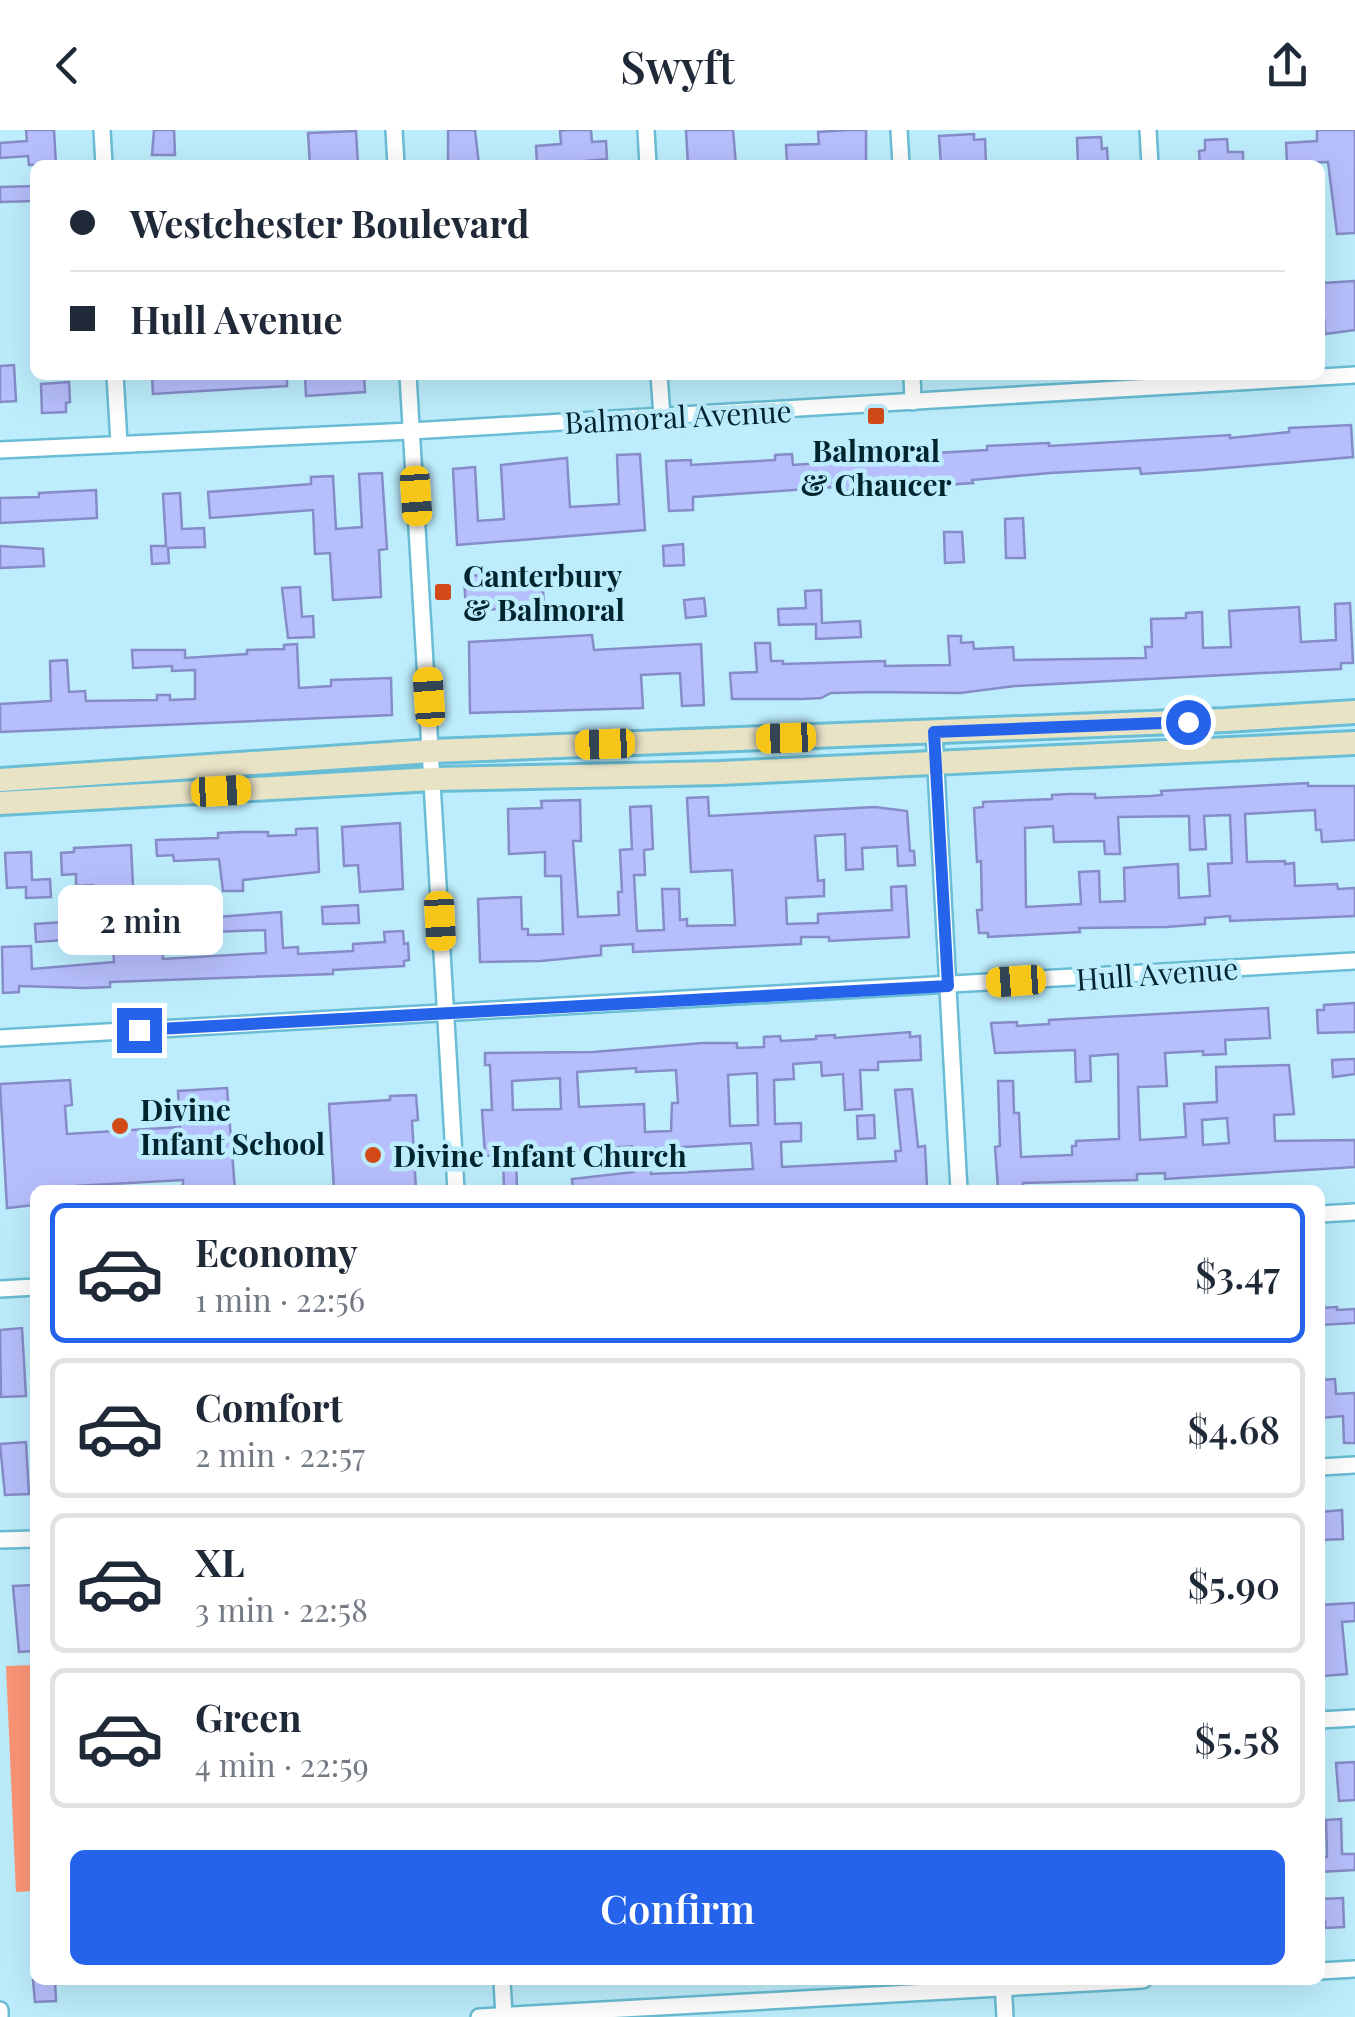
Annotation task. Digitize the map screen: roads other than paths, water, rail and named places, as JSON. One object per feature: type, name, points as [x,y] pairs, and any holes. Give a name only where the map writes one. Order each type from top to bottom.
[{"type":"street","points":[[102,130],[104,160]]},
{"type":"street","points":[[394,130],[396,160]]},
{"type":"street","points":[[646,130],[648,160]]},
{"type":"street","points":[[900,130],[901,160]]},
{"type":"street","points":[[1148,130],[1150,160]]},
{"type":"street","name":"Balmoral Avenue","points":[[1325,376],[1355,375]]},
{"type":"street","points":[[116,380],[119,444]]},
{"type":"street","points":[[408,380],[456,1185]]},
{"type":"street","points":[[659,380],[662,416]]},
{"type":"street","points":[[912,380],[913,402]]},
{"type":"street","name":"Balmoral Avenue","points":[[0,450],[913,402],[1193,380]]},
{"type":"street","points":[[0,780],[432,751],[1355,712]]},
{"type":"street","points":[[934,732],[959,1185]]},
{"type":"street","points":[[0,803],[433,779],[936,764],[1355,743]]},
{"type":"street","name":"Hull Avenue","points":[[0,1038],[1355,960]]},
{"type":"street","points":[[1325,1214],[1355,1212]]},
{"type":"street","points":[[0,1290],[30,1287]]},
{"type":"street","points":[[1325,1466],[1355,1465]]},
{"type":"street","points":[[0,1540],[30,1538]]},
{"type":"street","points":[[1325,1720],[1355,1718]]},
{"type":"street","points":[[1325,1971],[1355,1969]]},
{"type":"street","points":[[502,1985],[504,2016]]},
{"type":"street","points":[[480,2017],[987,1985]]},
{"type":"street","points":[[1003,1985],[1004,2017]]},
{"type":"place","name":"Balmoral & Chaucer","points":[[876,416]]},
{"type":"place","name":"Canterbury & Balmoral","points":[[443,592]]},
{"type":"place","name":"Divine Infant School","points":[[120,1126]]},
{"type":"place","name":"Divine Infant Church","points":[[373,1155]]}]
